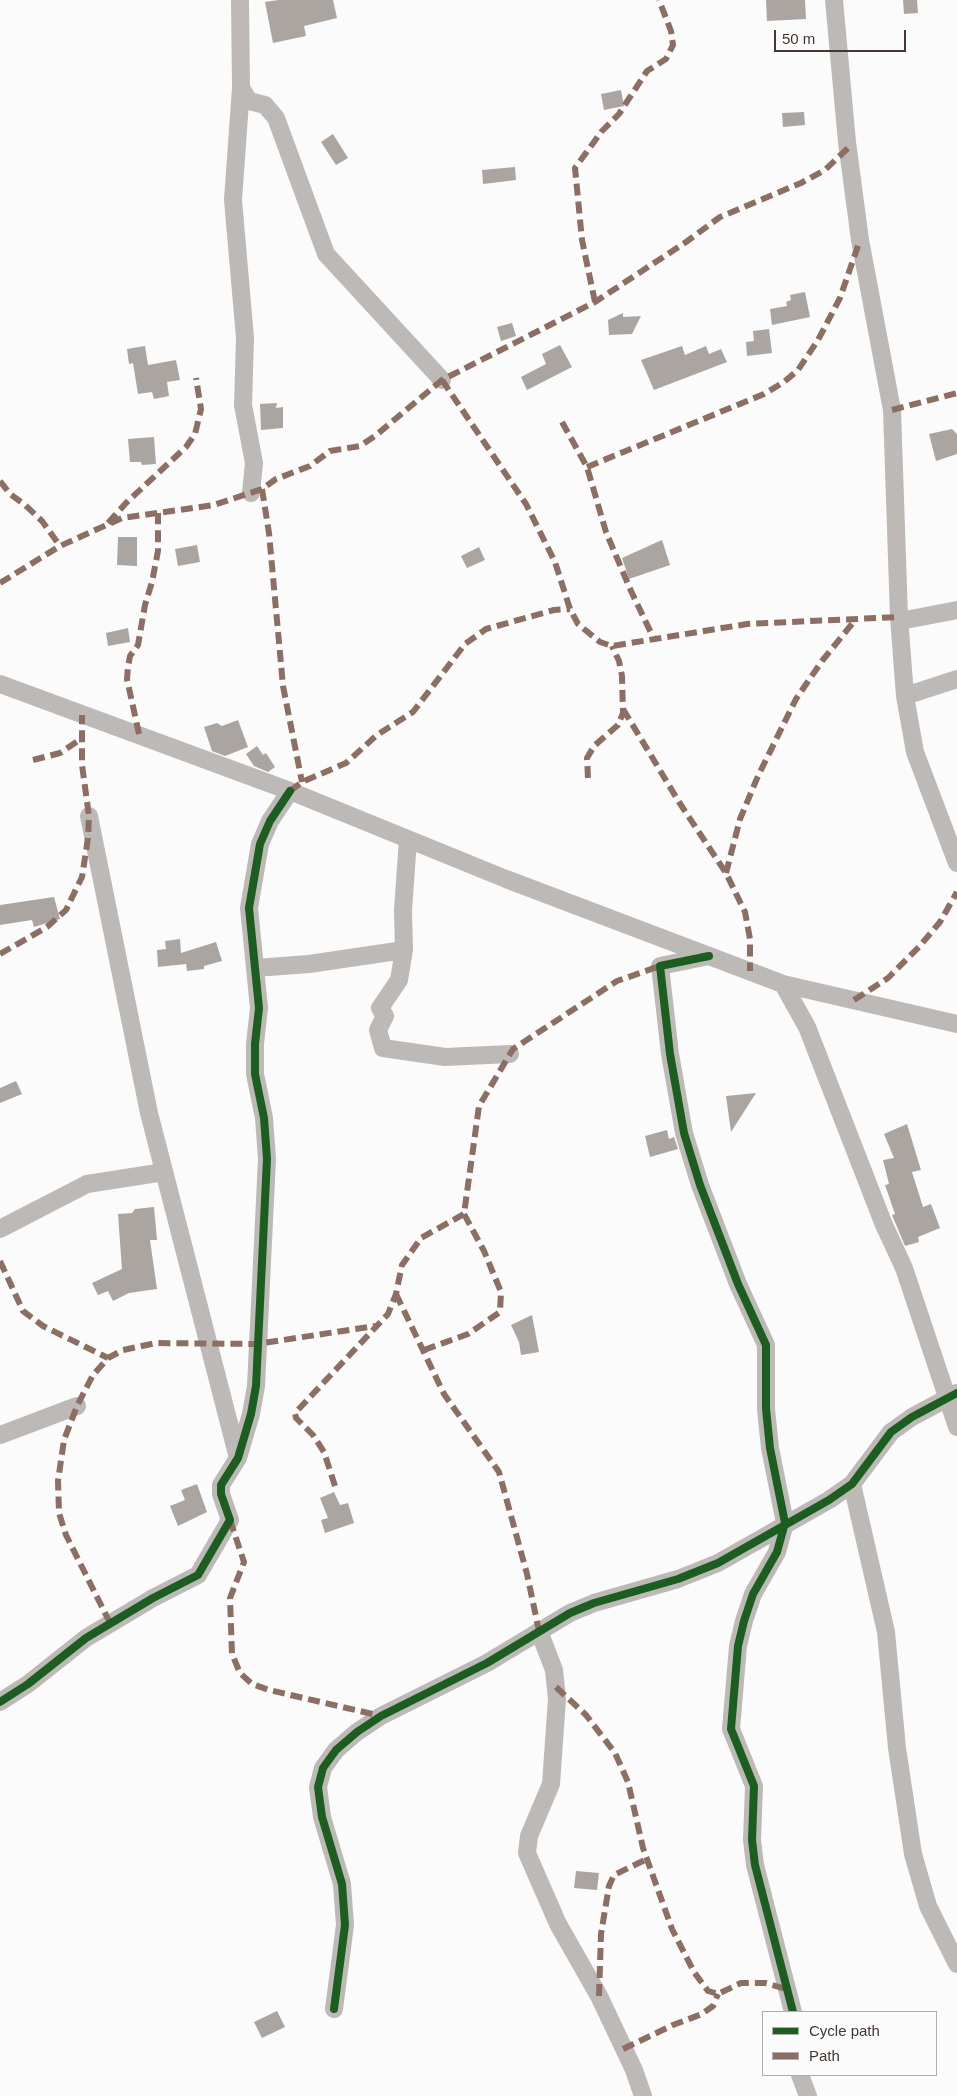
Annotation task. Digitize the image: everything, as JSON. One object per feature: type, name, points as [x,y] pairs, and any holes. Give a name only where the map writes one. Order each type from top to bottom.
[{"type":"street","points":[[240,0],[242,88],[233,200],[246,338],[243,405],[254,463],[251,493]]},
{"type":"street","points":[[834,0],[847,142],[860,240],[892,410],[900,621],[905,696],[915,752],[957,863]]},
{"type":"street","points":[[242,88],[249,101],[265,105],[276,118],[326,254],[442,380]]},
{"type":"street","points":[[900,621],[957,610]]},
{"type":"street","points":[[905,696],[957,679]]},
{"type":"street","points":[[1,685],[290,791],[408,839],[783,984],[957,1024]]},
{"type":"street","points":[[0,1702],[28,1684],[86,1638],[153,1598],[198,1575],[230,1520],[221,1494],[221,1485],[238,1458],[251,1414],[256,1386],[268,1159],[264,1118],[255,1067],[259,1008],[249,908],[260,844],[270,821],[290,791]]},
{"type":"street","points":[[89,816],[149,1113],[238,1458]]},
{"type":"street","points":[[408,839],[403,910],[404,950],[399,980],[380,1008],[385,1016],[378,1030],[383,1048],[444,1057],[510,1054]]},
{"type":"street","points":[[255,968],[310,964],[404,950]]},
{"type":"street","points":[[708,956],[660,966],[670,1054],[684,1133],[700,1186],[738,1284],[766,1345],[766,1409],[770,1448],[785,1523],[777,1552],[753,1594],[744,1621],[738,1646],[731,1729],[754,1786],[752,1840],[755,1865],[793,2011]]},
{"type":"street","points":[[783,984],[807,1027],[884,1225],[904,1268],[952,1396],[957,1427]]},
{"type":"street","points":[[0,1229],[87,1184],[164,1172]]},
{"type":"street","points":[[334,2009],[345,1925],[342,1884],[322,1817],[318,1787],[324,1768],[336,1750],[357,1732],[381,1716],[471,1672],[570,1613],[594,1603],[670,1582],[718,1563],[785,1523],[830,1500],[852,1484],[890,1432],[912,1417],[952,1396]]},
{"type":"street","points":[[0,1434],[76,1406]]},
{"type":"street","points":[[852,1484],[886,1632],[898,1748],[913,1854],[928,1906],[957,1964]]},
{"type":"street","points":[[539,1631],[554,1670],[557,1699],[551,1784],[529,1836],[527,1853],[558,1924],[599,1996],[634,2070],[643,2096]]},
{"type":"street","points":[[800,2076],[808,2096]]},
{"type":"building","points":[[278,0],[333,0],[337,18],[304,26],[306,36],[273,43],[265,2]]},
{"type":"building","points":[[766,0],[805,0],[806,19],[767,21]]},
{"type":"building","points":[[903,0],[917,0],[918,13],[904,14]]},
{"type":"building","points":[[621,90],[624,106],[604,110],[601,94]]},
{"type":"building","points":[[804,112],[805,125],[783,127],[782,113]]},
{"type":"building","points":[[333,134],[348,158],[336,165],[321,142]]},
{"type":"building","points":[[515,167],[516,180],[483,184],[482,170]]},
{"type":"building","points":[[805,292],[810,317],[772,325],[770,309],[787,306],[786,302],[791,300],[790,295]]},
{"type":"building","points":[[623,313],[623,317],[641,316],[632,334],[609,335],[608,320]]},
{"type":"building","points":[[512,323],[516,336],[501,341],[497,327]]},
{"type":"building","points":[[769,329],[772,353],[747,356],[746,342],[754,341],[753,331]]},
{"type":"building","points":[[560,345],[572,367],[527,390],[521,377],[546,364],[542,354]]},
{"type":"building","points":[[145,346],[148,365],[176,360],[180,380],[167,382],[169,396],[154,399],[152,392],[138,394],[133,363],[129,364],[127,349]]},
{"type":"building","points":[[682,346],[685,355],[706,346],[709,354],[721,349],[727,362],[654,390],[641,360]]},
{"type":"building","points":[[277,403],[276,408],[283,407],[283,428],[261,430],[260,404]]},
{"type":"building","points":[[952,429],[957,434],[957,454],[936,461],[929,434]]},
{"type":"building","points":[[154,437],[156,464],[142,465],[141,462],[130,462],[128,439]]},
{"type":"building","points":[[118,537],[137,537],[137,566],[117,565]]},
{"type":"building","points":[[662,540],[670,565],[629,579],[622,558]]},
{"type":"building","points":[[197,545],[200,562],[178,566],[175,549]]},
{"type":"building","points":[[479,547],[485,560],[467,568],[461,556]]},
{"type":"building","points":[[128,628],[130,642],[108,646],[106,633]]},
{"type":"building","points":[[238,720],[248,747],[225,756],[212,751],[204,727],[217,723],[222,726]]},
{"type":"building","points":[[257,746],[263,755],[266,753],[275,767],[268,772],[254,766],[246,754]]},
{"type":"building","points":[[54,897],[60,919],[34,927],[32,920],[0,925],[0,905]]},
{"type":"building","points":[[180,939],[181,953],[216,942],[222,961],[204,966],[204,969],[187,971],[186,964],[158,967],[157,950],[166,949],[165,941]]},
{"type":"building","points":[[16,1081],[22,1094],[0,1103],[0,1088]]},
{"type":"building","points":[[756,1093],[731,1132],[726,1096]]},
{"type":"building","points":[[907,1124],[921,1170],[912,1172],[923,1207],[931,1204],[940,1228],[918,1237],[919,1242],[905,1246],[892,1215],[895,1214],[885,1185],[889,1184],[883,1160],[894,1158],[884,1134]]},
{"type":"building","points":[[667,1130],[669,1139],[674,1137],[678,1149],[650,1157],[645,1136]]},
{"type":"building","points":[[154,1207],[157,1240],[150,1240],[157,1289],[129,1293],[113,1301],[108,1291],[98,1295],[92,1283],[122,1269],[118,1214],[132,1213],[135,1209]]},
{"type":"building","points":[[532,1315],[539,1352],[521,1355],[519,1342],[511,1325]]},
{"type":"building","points":[[197,1484],[207,1512],[178,1526],[170,1506],[185,1500],[181,1490]]},
{"type":"building","points":[[334,1492],[340,1505],[348,1503],[354,1523],[325,1533],[321,1520],[328,1518],[320,1498]]},
{"type":"building","points":[[576,1871],[599,1873],[597,1890],[574,1888]]},
{"type":"building","points":[[277,2011],[285,2027],[262,2038],[254,2022]]},
{"type":"marked path","points":[[595,302],[582,240],[575,168],[602,131],[619,114],[647,71],[666,59],[673,45],[671,31],[659,0]]},
{"type":"marked path","points":[[0,583],[60,546],[122,518],[214,505],[262,489],[276,479],[310,466],[330,451],[360,446],[375,436],[442,380],[595,302],[686,242],[720,217],[801,183],[825,170],[848,148]]},
{"type":"marked path","points":[[587,467],[764,394],[784,382],[798,370],[818,340],[840,298],[860,240]]},
{"type":"marked path","points":[[108,523],[126,503],[186,447],[195,434],[201,409],[196,378]]},
{"type":"marked path","points":[[442,380],[526,504],[555,562],[570,609],[578,624],[600,642],[612,646],[747,624],[899,617]]},
{"type":"marked path","points":[[892,410],[957,393]]},
{"type":"marked path","points":[[562,422],[587,467],[606,532],[654,639]]},
{"type":"marked path","points":[[0,481],[10,494],[42,521],[60,546]]},
{"type":"marked path","points":[[262,489],[269,533],[283,686],[302,782]]},
{"type":"marked path","points":[[139,734],[127,679],[128,667],[130,656],[138,645],[145,605],[152,582],[158,551],[158,513]]},
{"type":"marked path","points":[[290,791],[302,782],[346,763],[377,735],[413,712],[465,644],[486,629],[554,610],[570,609]]},
{"type":"marked path","points":[[726,873],[740,819],[758,776],[796,699],[822,661],[856,619]]},
{"type":"marked path","points":[[588,778],[587,758],[594,746],[618,725],[623,713],[622,676],[619,661],[612,646]]},
{"type":"marked path","points":[[623,709],[679,802],[726,873],[745,912],[750,939],[750,971]]},
{"type":"marked path","points":[[0,954],[47,927],[66,910],[82,877],[88,838],[89,816],[82,765],[82,715]]},
{"type":"marked path","points":[[33,760],[60,753],[81,739]]},
{"type":"marked path","points":[[854,1000],[888,978],[919,947],[940,922],[957,892]]},
{"type":"marked path","points":[[335,1486],[324,1452],[313,1435],[296,1418],[295,1413],[388,1314],[396,1294],[402,1265],[421,1238],[464,1214],[479,1106],[513,1049],[617,981],[660,966]]},
{"type":"marked path","points":[[424,1350],[468,1334],[500,1312],[501,1292],[484,1251],[464,1214]]},
{"type":"marked path","points":[[0,1261],[23,1311],[43,1326],[108,1358]]},
{"type":"marked path","points":[[396,1294],[444,1394],[499,1472],[527,1574],[539,1631]]},
{"type":"marked path","points":[[110,1623],[66,1535],[59,1513],[58,1481],[64,1440],[77,1406],[93,1375],[108,1358],[123,1350],[156,1343],[257,1344],[375,1326]]},
{"type":"marked path","points":[[230,1520],[244,1562],[230,1598],[232,1654],[240,1673],[252,1684],[269,1690],[381,1716]]},
{"type":"marked path","points":[[556,1687],[586,1715],[615,1753],[628,1782],[643,1848],[672,1929],[694,1972],[708,1991],[718,1994],[741,1983],[765,1983],[786,1989]]},
{"type":"marked path","points":[[599,1996],[601,1934],[609,1886],[614,1875],[647,1859]]},
{"type":"marked path","points":[[623,2049],[673,2025],[702,2014],[713,2006],[718,1994]]},
{"type":"cycle path","points":[[0,1702],[28,1684],[86,1638],[153,1598],[198,1575],[230,1520],[221,1494],[221,1485],[238,1458],[251,1414],[256,1386],[267,1159],[264,1118],[255,1074],[255,1044],[259,1008],[249,908],[260,844],[270,821],[290,791]]},
{"type":"cycle path","points":[[709,956],[660,966],[670,1054],[684,1133],[700,1185],[738,1284],[766,1345],[766,1409],[770,1448],[785,1523],[777,1552],[753,1594],[744,1621],[738,1646],[731,1729],[754,1786],[752,1840],[755,1865],[793,2011]]},
{"type":"cycle path","points":[[334,2009],[345,1925],[342,1884],[322,1817],[318,1787],[323,1768],[336,1750],[357,1732],[381,1716],[487,1663],[570,1613],[594,1603],[678,1579],[718,1563],[829,1500],[852,1484],[891,1432],[912,1417],[957,1393]]}]
